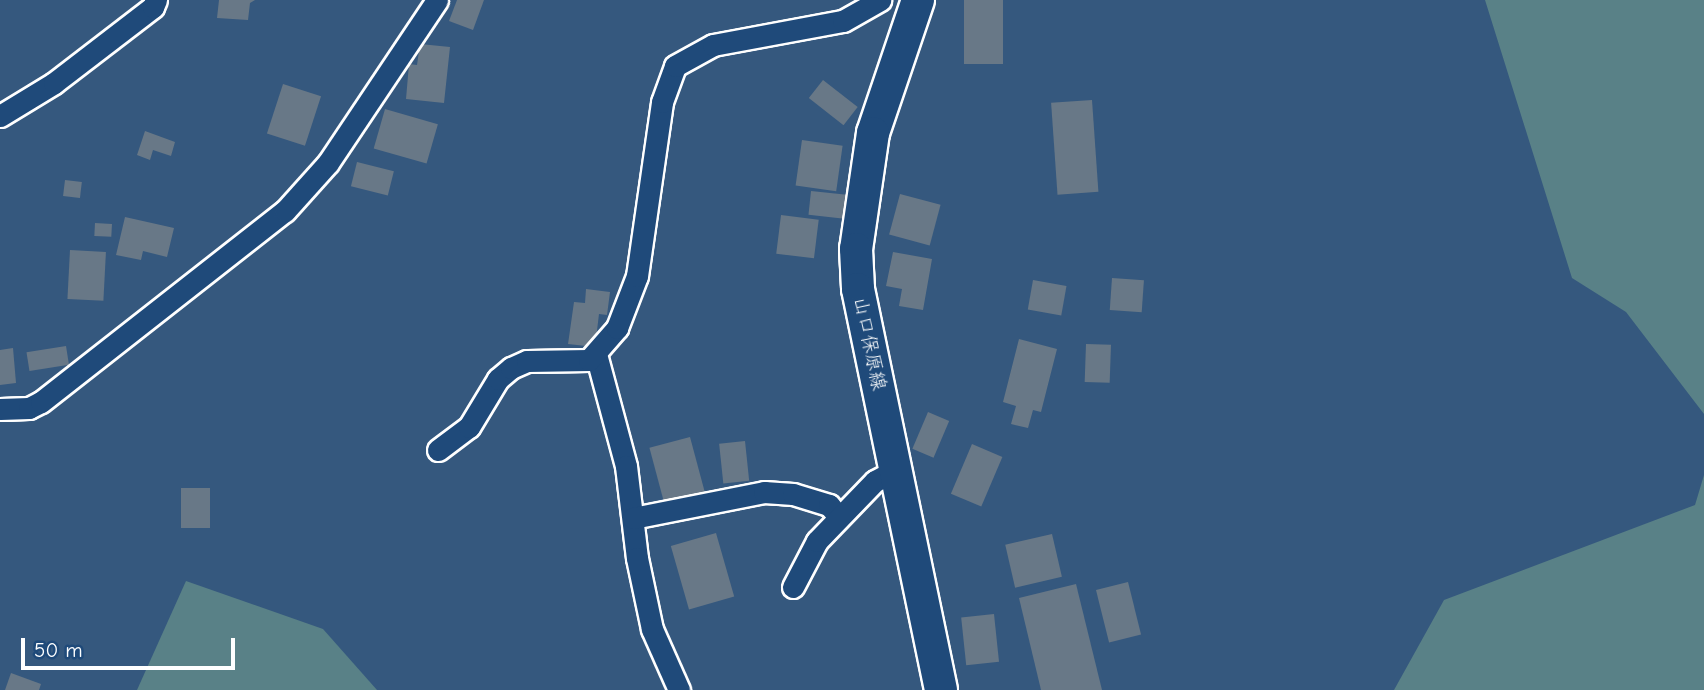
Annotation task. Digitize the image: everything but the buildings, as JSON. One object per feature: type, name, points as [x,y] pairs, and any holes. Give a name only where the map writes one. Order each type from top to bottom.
[{"type":"main road","name":"山口保原線","points":[[918,0],[873,133],[856,249],[858,289],[942,690]]},
{"type":"street","points":[[0,116],[54,83],[153,7],[156,0]]},
{"type":"street","points":[[0,409],[29,408],[41,402],[285,211],[328,163],[438,0]]},
{"type":"street","points":[[438,450],[469,427],[498,379],[518,363],[579,362],[596,354],[617,328],[637,276],[662,102],[675,66],[712,45],[843,21],[880,0]]},
{"type":"street","points":[[596,354],[626,466],[652,629],[679,690]]},
{"type":"street","points":[[793,587],[817,541],[875,481],[896,470]]},
{"type":"street","points":[[633,518],[764,492],[793,494],[829,505],[839,517]]},
{"type":"green space","points":[[1485,0],[1704,0],[1704,414],[1626,312],[1572,278]]},
{"type":"green space","points":[[1704,475],[1704,690],[1394,690],[1444,600],[1695,505]]},
{"type":"green space","points":[[186,581],[323,629],[377,690],[137,690]]}]
